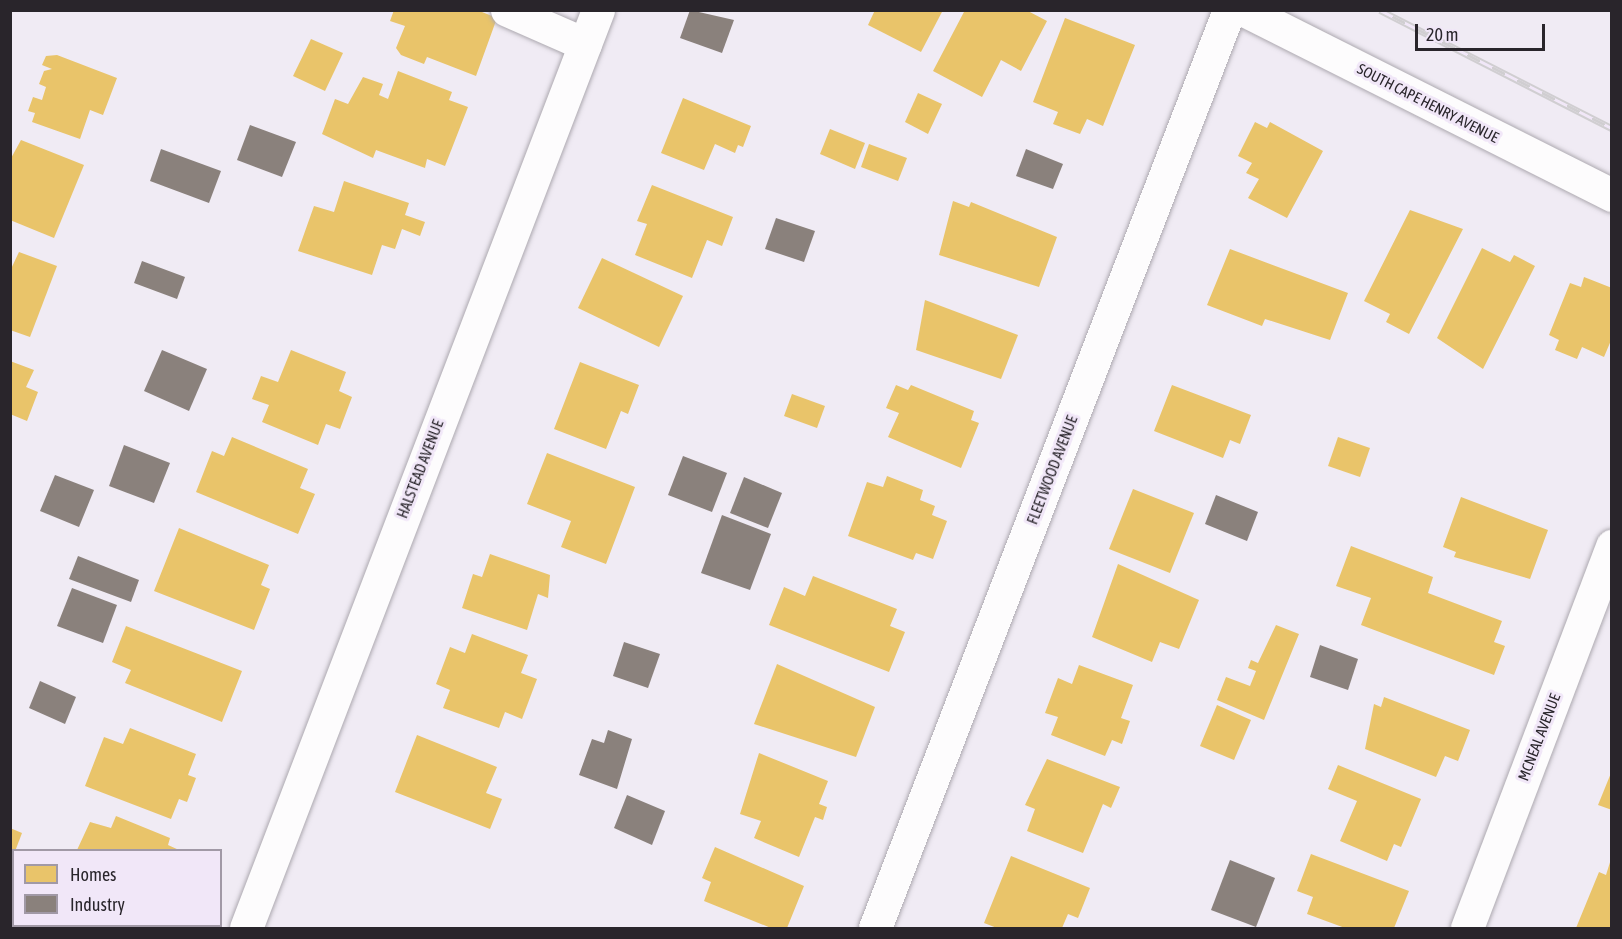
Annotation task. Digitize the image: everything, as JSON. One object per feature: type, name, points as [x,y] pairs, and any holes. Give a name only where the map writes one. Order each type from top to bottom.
[{"type":"street","points":[[507,10],[585,44]]},
{"type":"street","name":"HALSTEAD AVENUE","points":[[246,928],[598,10]]},
{"type":"street","name":"FLEETWOOD AVENUE","points":[[875,928],[1228,10]]},
{"type":"street","name":"SOUTH CAPE HENRY AVENUE","points":[[1244,10],[1611,195]]},
{"type":"street","name":"MCNEAL AVENUE","points":[[1467,928],[1611,546]]},
{"type":"building: Homes","points":[[394,10],[477,10],[497,18],[476,76],[427,57],[424,64],[401,55],[396,48],[405,26],[390,21]]},
{"type":"building: Homes","points":[[875,10],[943,10],[921,52],[868,25]]},
{"type":"building: Homes","points":[[965,10],[1026,10],[1047,21],[1021,71],[1001,60],[982,97],[933,71]]},
{"type":"building: Homes","points":[[1065,18],[1135,45],[1103,126],[1087,119],[1080,134],[1053,124],[1058,112],[1033,102]]},
{"type":"building: Homes","points":[[311,39],[343,53],[325,91],[293,76]]},
{"type":"building: Homes","points":[[57,55],[117,78],[103,115],[90,110],[80,139],[32,122],[35,113],[28,111],[33,97],[42,100],[46,87],[39,84],[44,71],[52,69],[42,65],[46,56]]},
{"type":"building: Homes","points":[[398,71],[452,92],[449,100],[468,107],[445,166],[427,159],[425,168],[376,150],[373,158],[322,134],[335,99],[348,104],[363,77],[383,84],[379,95],[388,99]]},
{"type":"building: Homes","points":[[918,93],[942,104],[928,134],[905,122]]},
{"type":"building: Homes","points":[[683,98],[751,126],[743,147],[738,145],[735,153],[715,144],[704,170],[661,153]]},
{"type":"building: Homes","points":[[1255,122],[1267,128],[1270,122],[1323,151],[1287,218],[1248,198],[1259,179],[1246,173],[1252,163],[1238,156]]},
{"type":"building: Homes","points":[[830,129],[865,143],[855,169],[820,154]]},
{"type":"building: Homes","points":[[21,140],[84,165],[54,238],[10,220],[10,160]]},
{"type":"building: Homes","points":[[869,144],[907,158],[898,181],[861,167]]},
{"type":"building: Homes","points":[[344,181],[409,203],[405,215],[425,222],[420,236],[402,229],[395,249],[382,245],[372,275],[298,251],[314,206],[334,212]]},
{"type":"building: Homes","points":[[652,185],[733,217],[722,246],[707,240],[692,278],[635,255],[647,224],[637,221]]},
{"type":"building: Homes","points":[[953,201],[969,207],[971,202],[1057,237],[1039,287],[939,255]]},
{"type":"building: Homes","points":[[1410,210],[1463,229],[1409,334],[1386,322],[1390,314],[1364,301]]},
{"type":"building: Homes","points":[[1482,248],[1510,262],[1514,255],[1535,266],[1483,369],[1437,338]]},
{"type":"building: Homes","points":[[1230,249],[1348,293],[1330,340],[1265,319],[1262,326],[1207,305]]},
{"type":"building: Homes","points":[[19,252],[57,266],[30,337],[10,330],[10,271]]},
{"type":"building: Homes","points":[[602,258],[683,296],[659,347],[578,308]]},
{"type":"building: Homes","points":[[1584,277],[1612,288],[1612,338],[1604,357],[1582,347],[1577,359],[1555,350],[1559,340],[1549,335],[1570,283],[1581,287]]},
{"type":"building: Homes","points":[[925,300],[1018,335],[1001,379],[916,350]]},
{"type":"building: Homes","points":[[291,350],[346,372],[339,391],[352,397],[340,429],[326,424],[318,445],[262,422],[269,405],[252,399],[261,376],[278,382]]},
{"type":"building: Homes","points":[[10,361],[34,370],[26,387],[38,392],[27,421],[10,414]]},
{"type":"building: Homes","points":[[580,362],[639,385],[628,414],[621,411],[606,449],[554,429]]},
{"type":"building: Homes","points":[[896,385],[908,390],[911,385],[974,411],[971,420],[979,423],[961,468],[888,437],[899,413],[886,408]]},
{"type":"building: Homes","points":[[1172,385],[1251,415],[1240,444],[1230,440],[1223,458],[1154,431]]},
{"type":"building: Homes","points":[[792,394],[825,406],[817,428],[784,416]]},
{"type":"building: Homes","points":[[232,437],[308,469],[300,488],[315,494],[298,534],[196,492],[212,451],[224,456]]},
{"type":"building: Homes","points":[[1338,437],[1370,448],[1360,477],[1328,466]]},
{"type":"building: Homes","points":[[547,453],[635,487],[606,564],[561,547],[571,521],[527,504]]},
{"type":"building: Homes","points":[[887,476],[923,490],[920,500],[935,506],[932,515],[947,521],[933,559],[916,553],[913,560],[848,536],[867,482],[883,487]]},
{"type":"building: Homes","points":[[1133,489],[1194,513],[1170,573],[1109,549]]},
{"type":"building: Homes","points":[[1461,497],[1548,530],[1530,579],[1454,557],[1456,552],[1443,547]]},
{"type":"building: Homes","points":[[179,528],[269,565],[261,585],[270,589],[254,630],[154,591]]},
{"type":"building: Homes","points":[[1351,546],[1433,577],[1428,593],[1502,621],[1494,642],[1505,646],[1494,675],[1361,625],[1371,598],[1336,586]]},
{"type":"building: Homes","points":[[490,554],[550,575],[548,598],[538,594],[527,630],[462,608],[473,574],[482,577]]},
{"type":"building: Homes","points":[[1118,564],[1199,600],[1179,649],[1160,642],[1152,662],[1092,637]]},
{"type":"building: Homes","points":[[813,576],[897,609],[890,626],[905,632],[889,672],[769,625],[784,587],[805,596]]},
{"type":"building: Homes","points":[[1276,625],[1299,634],[1264,720],[1217,700],[1226,677],[1250,686],[1256,671],[1248,668],[1251,660],[1258,663]]},
{"type":"building: Homes","points":[[126,626],[242,671],[222,722],[125,683],[131,670],[112,662]]},
{"type":"building: Homes","points":[[472,634],[528,655],[521,673],[537,679],[522,719],[505,712],[499,728],[443,708],[450,690],[436,684],[450,647],[465,653]]},
{"type":"building: Homes","points":[[777,664],[875,707],[856,757],[754,724]]},
{"type":"building: Homes","points":[[1079,665],[1133,685],[1121,718],[1130,721],[1122,744],[1112,740],[1105,756],[1051,735],[1058,717],[1045,713],[1058,678],[1072,684]]},
{"type":"building: Homes","points":[[1384,697],[1470,730],[1458,761],[1445,756],[1436,777],[1365,749],[1374,704],[1381,707]]},
{"type":"building: Homes","points":[[1217,705],[1251,720],[1234,760],[1200,746]]},
{"type":"building: Homes","points":[[130,728],[196,754],[188,775],[196,778],[187,802],[179,799],[171,819],[85,786],[104,737],[123,744]]},
{"type":"building: Homes","points":[[417,735],[497,767],[486,793],[502,799],[490,829],[395,792]]},
{"type":"building: Homes","points":[[759,753],[828,781],[819,804],[827,807],[823,820],[815,817],[799,857],[754,838],[761,821],[740,814]]},
{"type":"building: Homes","points":[[1047,759],[1120,787],[1111,808],[1103,804],[1083,853],[1027,831],[1035,809],[1025,805]]},
{"type":"building: Homes","points":[[1338,765],[1421,799],[1401,847],[1394,844],[1387,861],[1340,841],[1357,801],[1328,789]]},
{"type":"building: Homes","points":[[1612,773],[1612,810],[1598,805]]},
{"type":"building: Homes","points":[[116,816],[170,838],[168,845],[177,849],[77,849],[90,822],[111,828]]},
{"type":"building: Homes","points":[[10,828],[22,833],[16,849],[12,849],[10,862]]},
{"type":"building: Homes","points":[[715,847],[804,886],[787,928],[771,928],[704,901],[711,882],[702,878]]},
{"type":"building: Homes","points":[[1311,854],[1409,891],[1394,928],[1345,928],[1307,914],[1313,897],[1297,891]]},
{"type":"building: Homes","points":[[1011,856],[1090,888],[1078,918],[1068,914],[1062,928],[997,928],[984,923]]},
{"type":"building: Homes","points":[[1611,859],[1612,928],[1576,928],[1599,872],[1606,875]]},
{"type":"building: Industry","points":[[690,10],[734,20],[722,53],[680,38]]},
{"type":"building: Industry","points":[[250,125],[296,142],[282,177],[237,160]]},
{"type":"building: Industry","points":[[161,149],[221,171],[209,203],[150,181]]},
{"type":"building: Industry","points":[[1026,149],[1063,164],[1053,189],[1016,176]]},
{"type":"building: Industry","points":[[776,218],[815,231],[804,262],[765,249]]},
{"type":"building: Industry","points":[[142,261],[185,277],[177,299],[134,283]]},
{"type":"building: Industry","points":[[162,350],[207,369],[189,411],[144,391]]},
{"type":"building: Industry","points":[[124,445],[170,463],[154,503],[109,486]]},
{"type":"building: Industry","points":[[683,456],[727,473],[712,512],[668,495]]},
{"type":"building: Industry","points":[[55,475],[94,490],[79,527],[40,511]]},
{"type":"building: Industry","points":[[744,477],[782,493],[768,528],[730,513]]},
{"type":"building: Industry","points":[[1216,495],[1258,512],[1247,541],[1205,524]]},
{"type":"building: Industry","points":[[722,515],[771,534],[750,590],[701,573]]},
{"type":"building: Industry","points":[[78,556],[139,580],[131,602],[69,579]]},
{"type":"building: Industry","points":[[72,588],[117,605],[103,643],[57,626]]},
{"type":"building: Industry","points":[[624,642],[660,654],[648,688],[613,676]]},
{"type":"building: Industry","points":[[1320,645],[1358,659],[1348,690],[1310,677]]},
{"type":"building: Industry","points":[[40,681],[76,697],[65,724],[29,708]]},
{"type":"building: Industry","points":[[608,730],[632,739],[617,789],[579,775],[592,739],[604,743]]},
{"type":"building: Industry","points":[[627,795],[665,811],[652,845],[614,828]]},
{"type":"building: Industry","points":[[1230,860],[1275,878],[1256,927],[1211,910]]},
{"type":"railway","points":[[1380,10],[1612,128]]}]
